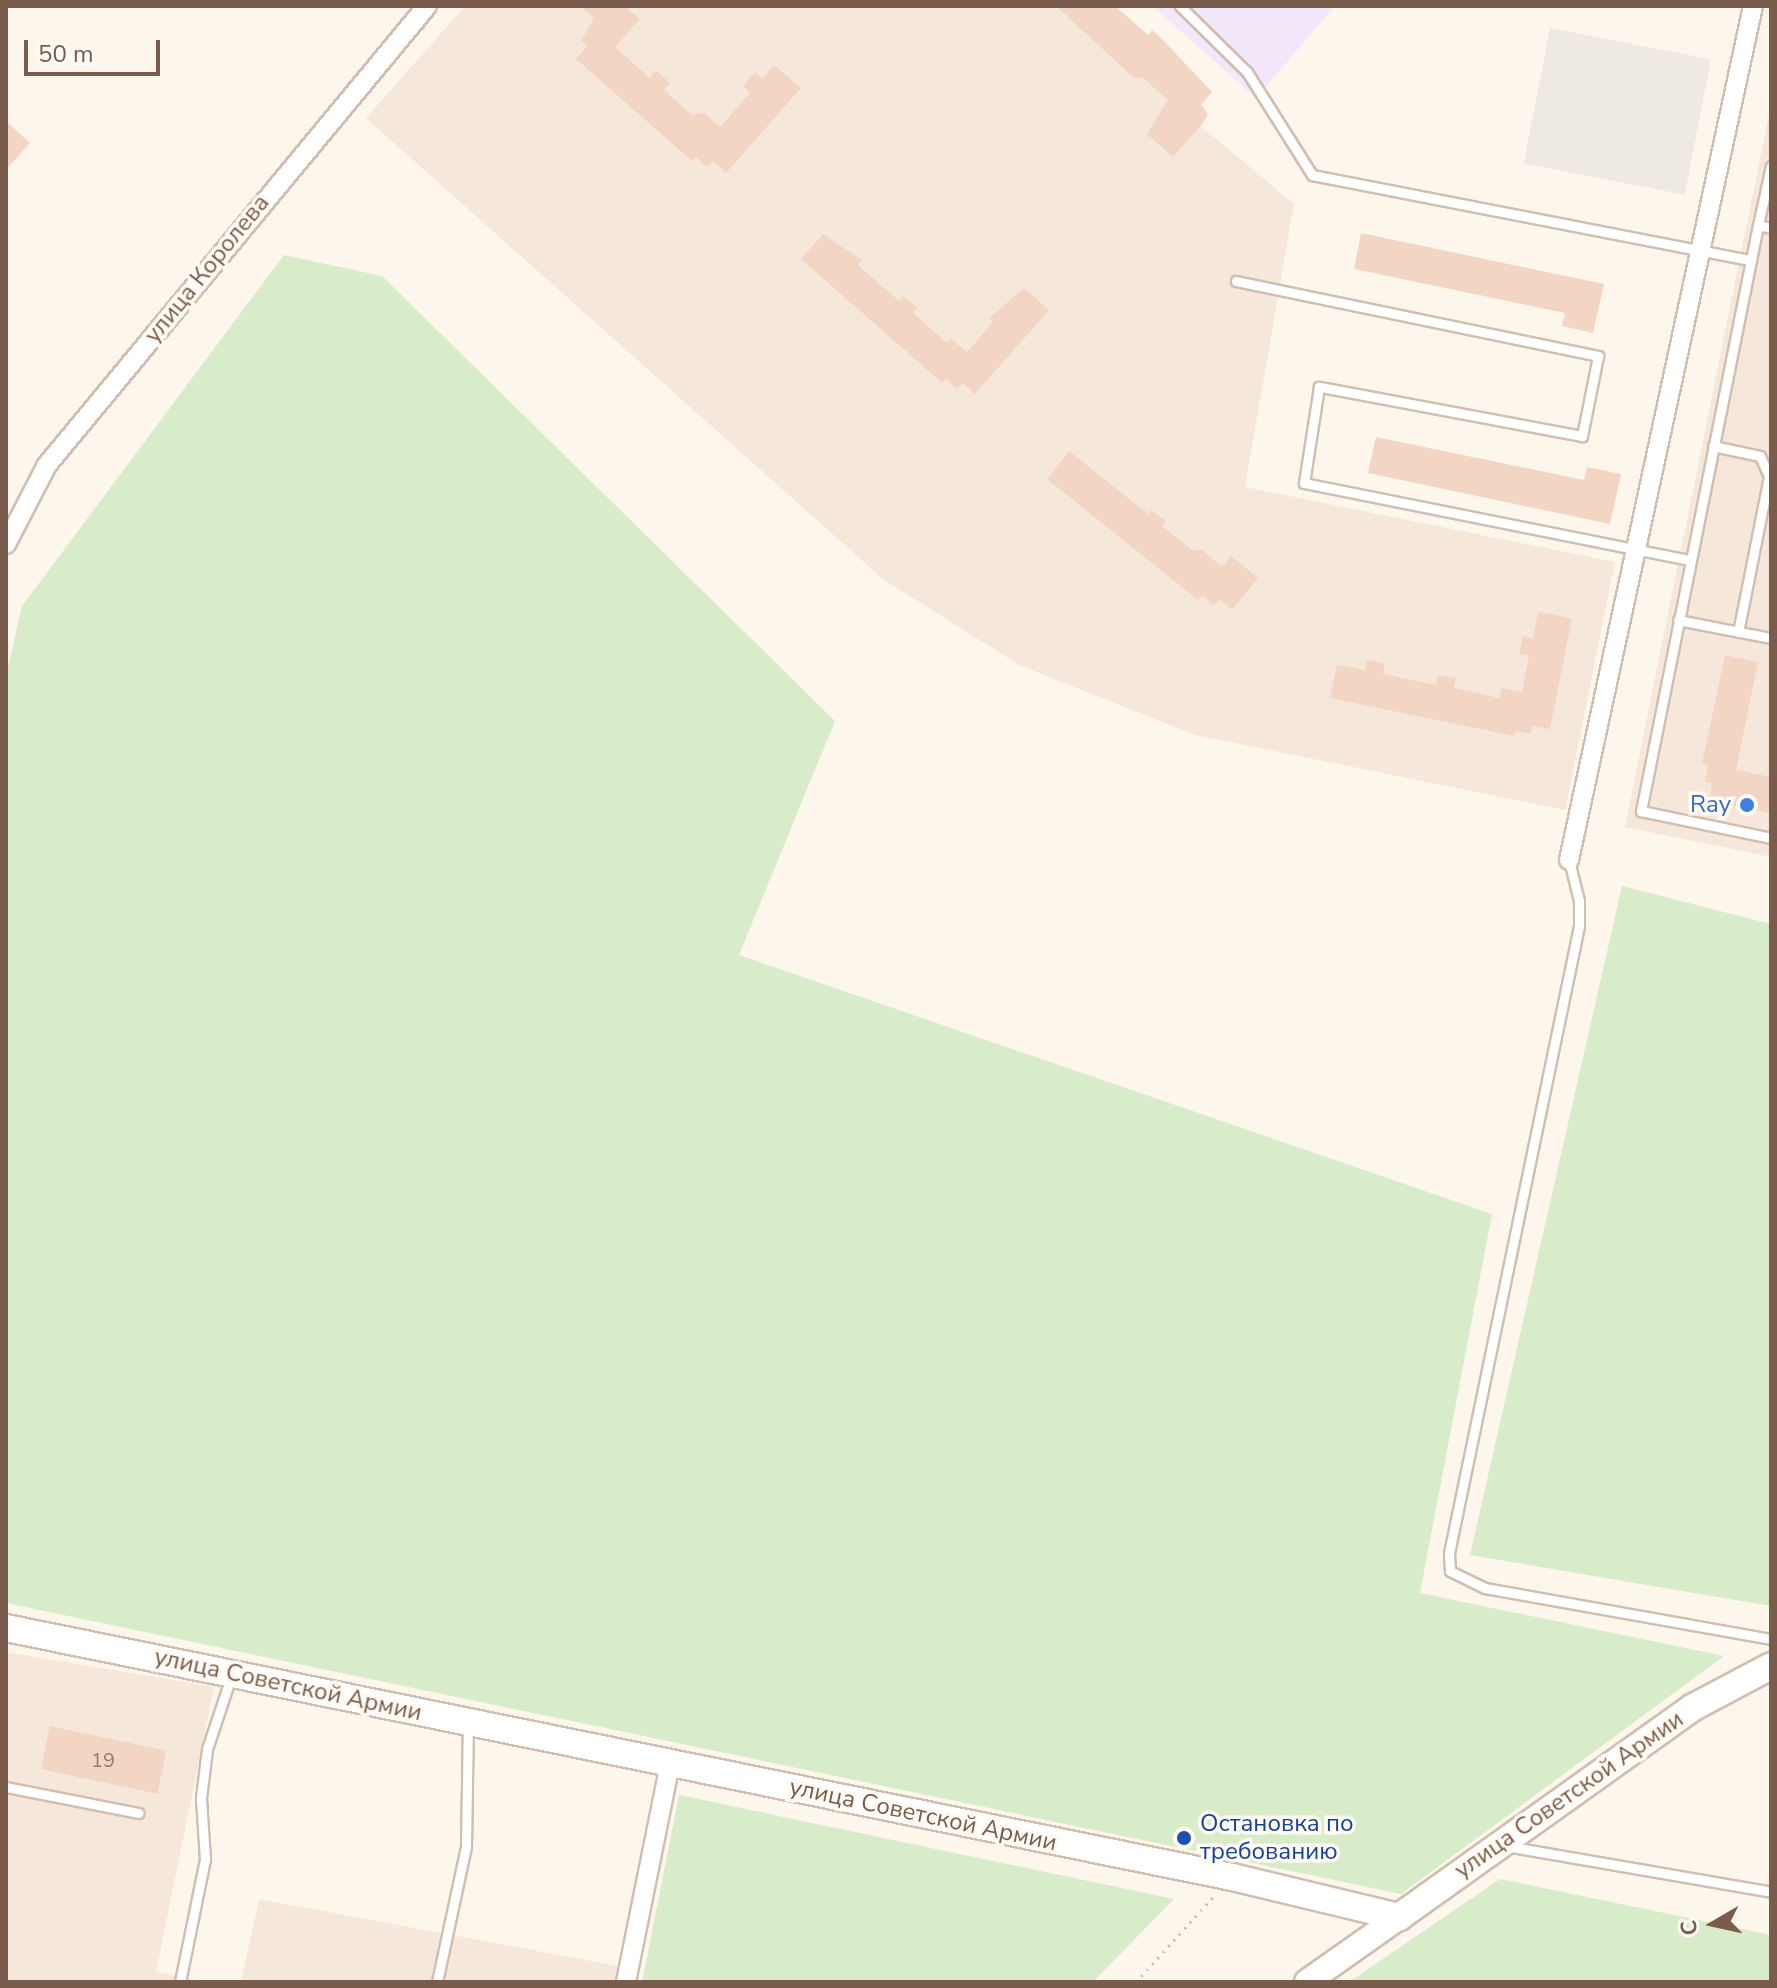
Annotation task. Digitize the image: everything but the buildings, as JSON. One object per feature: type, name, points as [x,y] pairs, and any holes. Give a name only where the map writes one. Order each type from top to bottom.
[{"type":"main road","name":"улица Советской Армии","points":[[6,1628],[1232,1877],[1399,1917],[1703,1701],[1771,1666]]},
{"type":"street","name":"улица Королева","points":[[6,544],[47,465],[427,6]]},
{"type":"street","points":[[1569,860],[1639,550],[1753,6]]},
{"type":"street","points":[[626,1982],[670,1763]]},
{"type":"street","points":[[1307,1982],[1399,1917]]},
{"type":"lane","points":[[1180,6],[1247,72],[1312,175],[1751,260]]},
{"type":"lane","points":[[1771,166],[1641,811],[1771,838]]},
{"type":"lane","points":[[1758,225],[1771,228]]},
{"type":"lane","points":[[1236,281],[1598,356],[1582,436],[1319,387],[1304,483],[1690,560]]},
{"type":"lane","points":[[1713,446],[1753,452],[1767,466],[1769,476],[1738,632]]},
{"type":"lane","points":[[1678,620],[1771,638]]},
{"type":"lane","points":[[1569,860],[1579,901],[1579,926],[1452,1537],[1450,1571],[1485,1588],[1771,1639]]},
{"type":"lane","points":[[180,1982],[205,1859],[201,1798],[207,1749],[232,1674]]},
{"type":"lane","points":[[437,1982],[466,1847],[468,1722]]},
{"type":"lane","points":[[6,1787],[138,1813]]},
{"type":"lane","points":[[1499,1844],[1771,1892]]},
{"type":"path","points":[[1136,1982],[1232,1877]]},
{"type":"shaded area","points":[[465,6],[1057,6],[1294,204],[1245,487],[1615,562],[1565,810],[1195,735],[1019,665],[884,580],[366,118]]},
{"type":"shaded area","points":[[1152,6],[1335,6],[1256,98]]},
{"type":"shaded area","points":[[1550,28],[1711,59],[1685,195],[1524,163]]},
{"type":"shaded area","points":[[1771,104],[1771,857],[1625,827]]},
{"type":"shaded area","points":[[6,1652],[214,1687],[156,1972],[205,1982],[6,1982]]},
{"type":"shaded area","points":[[259,1899],[618,1966],[614,1982],[241,1982]]},
{"type":"green space","points":[[284,255],[382,276],[835,721],[739,955],[1492,1214],[1420,1593],[1724,1656],[1401,1894],[6,1603],[6,676],[22,606]]},
{"type":"green space","points":[[1622,886],[1771,924],[1771,1606],[1470,1555]]},
{"type":"green space","points":[[679,1795],[1174,1899],[1093,1982],[642,1982]]},
{"type":"green space","points":[[1500,1879],[1771,1935],[1771,1982],[1349,1982]]},
{"type":"place","name":"Ray","points":[[1747,805]]},
{"type":"place","name":"Остановка по требованию","points":[[1184,1838]]}]
